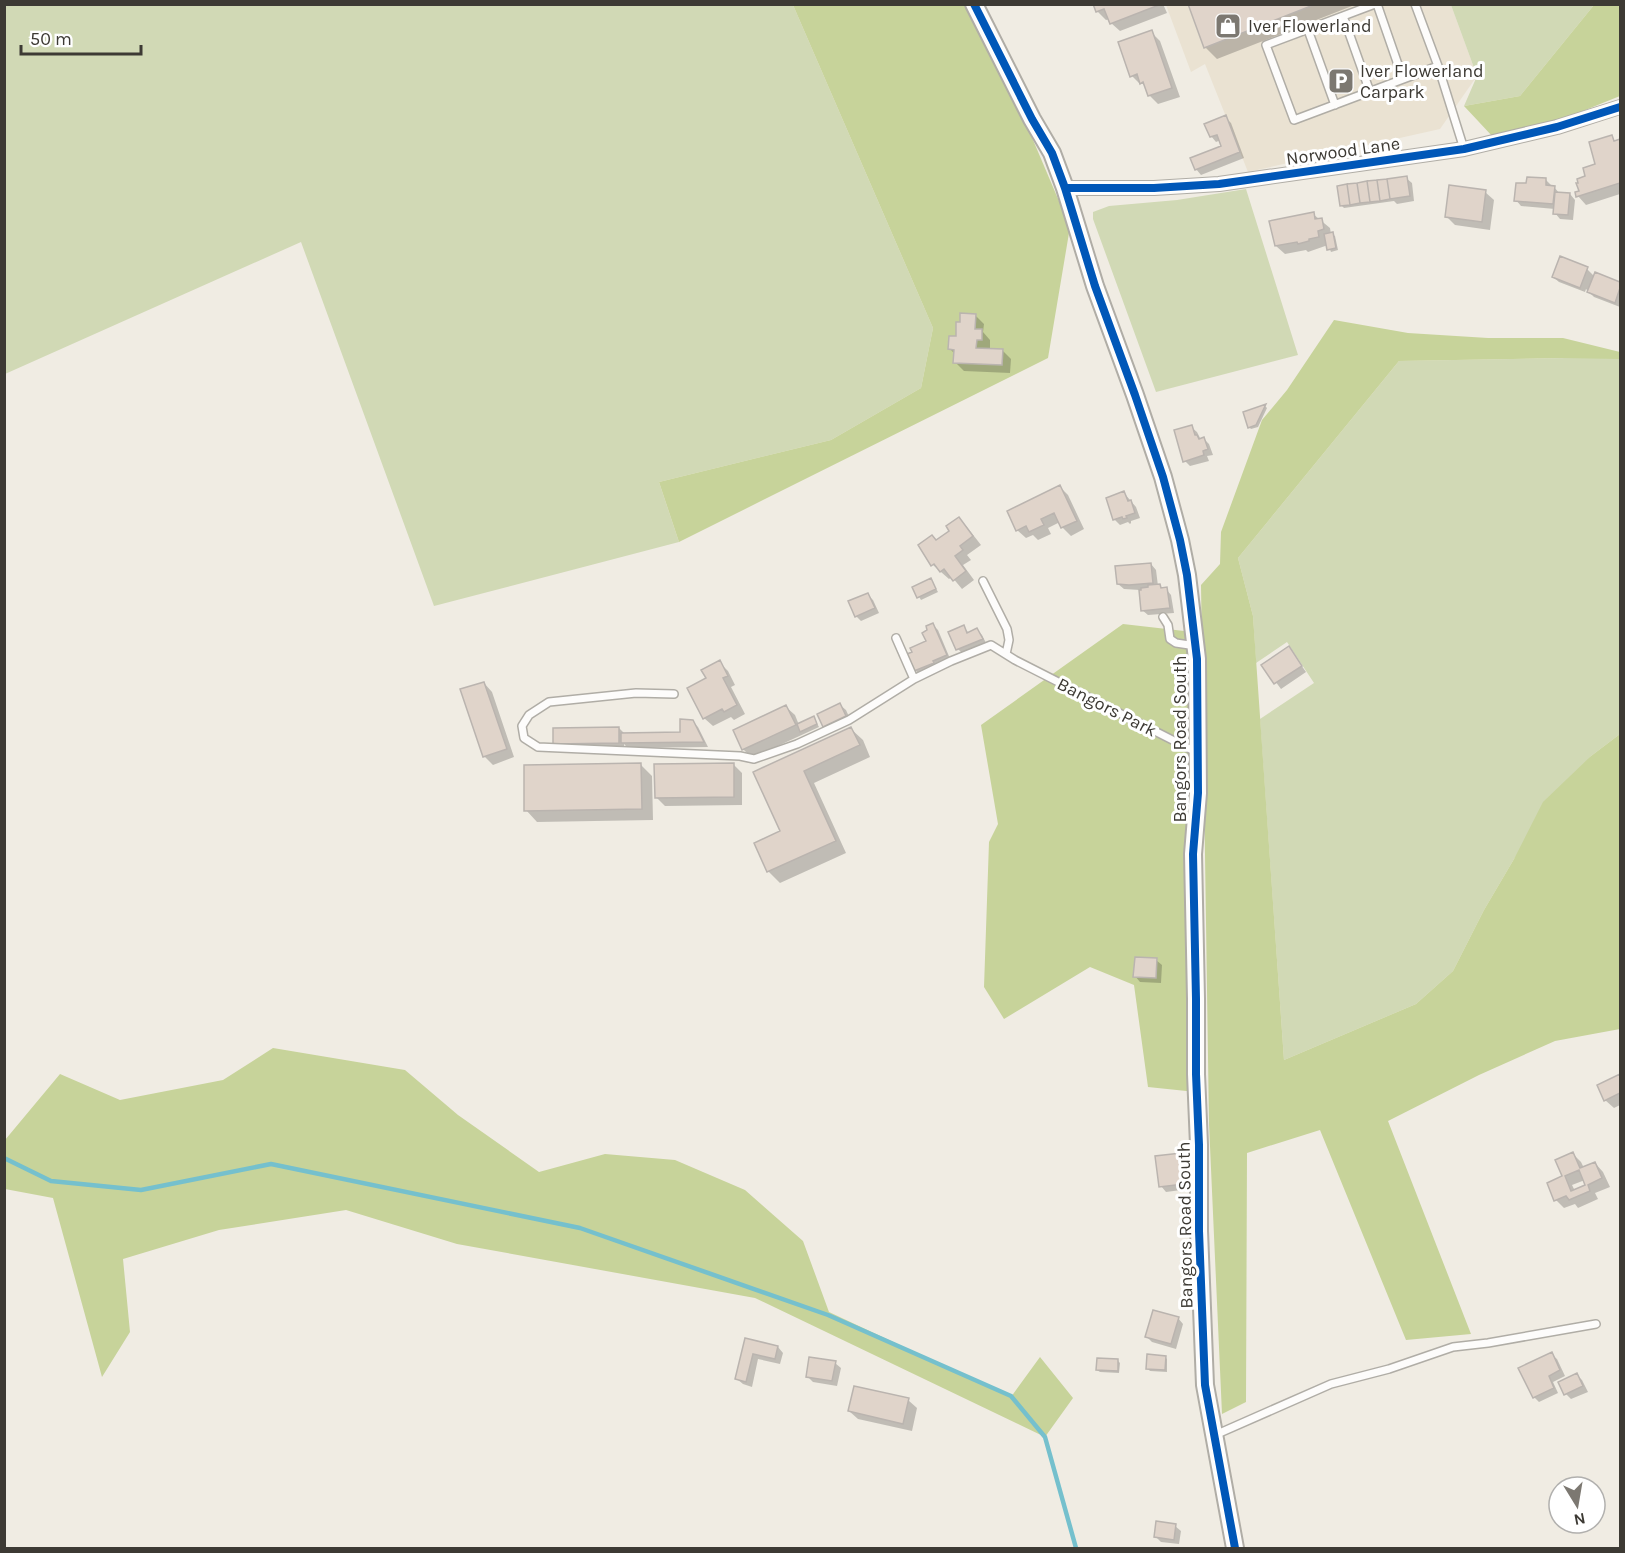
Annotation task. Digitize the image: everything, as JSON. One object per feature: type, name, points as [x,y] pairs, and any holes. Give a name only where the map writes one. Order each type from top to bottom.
[{"type":"street","name":"Bangors Road South","points":[[974,4],[1032,119],[1052,153],[1065,188],[1095,286],[1163,477],[1182,551],[1191,604],[1196,646],[1198,753],[1198,793],[1193,854],[1199,1145],[1198,1231],[1205,1385],[1235,1548]]},
{"type":"street","name":"Norwood Lane","points":[[1065,188],[1154,188],[1219,184],[1464,149],[1557,127],[1620,108]]},
{"type":"lane","points":[[1403,79],[1376,4],[1266,45],[1294,120],[1438,66]]},
{"type":"lane","points":[[1415,4],[1438,66],[1464,149]]},
{"type":"lane","points":[[1343,16],[1370,92]]},
{"type":"lane","points":[[1308,30],[1335,105]]},
{"type":"lane","points":[[674,694],[636,693],[549,702],[529,715],[522,726],[524,738],[538,747],[740,756],[754,759],[797,744],[849,720],[914,679],[951,661],[991,645],[1006,654],[1010,640],[1007,628],[983,581]]},
{"type":"lane","points":[[1163,617],[1168,625],[1170,639],[1176,644],[1196,646]]},
{"type":"lane","points":[[896,638],[914,679]]},
{"type":"lane","name":"Bangors Park","points":[[1006,654],[1198,753]]},
{"type":"lane","points":[[1215,1435],[1331,1384],[1453,1347],[1596,1324]]},
{"type":"shaded area","points":[[1166,5],[1451,5],[1477,76],[1440,129],[1248,172],[1205,64],[1191,72]]},
{"type":"green space","points":[[5,5],[793,5],[933,328],[921,388],[831,440],[659,482],[679,542],[434,606],[301,242],[5,374]]},
{"type":"green space","points":[[793,5],[974,5],[1070,227],[1048,358],[679,542],[659,482],[831,440],[921,388],[933,328]]},
{"type":"green space","points":[[1451,5],[1594,5],[1520,96],[1464,106],[1477,76]]},
{"type":"green space","points":[[1594,5],[1620,5],[1620,96],[1568,117],[1493,137],[1464,106],[1520,96]]},
{"type":"green space","points":[[1246,189],[1298,355],[1156,392],[1093,219],[1093,212],[1109,206],[1177,200]]},
{"type":"green space","points":[[1334,320],[1408,333],[1488,338],[1563,338],[1620,352],[1620,359],[1399,361],[1238,558],[1253,616],[1284,1060],[1416,1004],[1453,971],[1543,802],[1591,756],[1620,734],[1620,1029],[1555,1041],[1479,1075],[1388,1121],[1471,1334],[1406,1340],[1320,1130],[1247,1153],[1246,1402],[1222,1414],[1209,1124],[1201,585],[1220,564],[1221,532],[1262,420],[1287,390]]},
{"type":"green space","points":[[1620,357],[1620,734],[1591,756],[1514,859],[1484,910],[1453,971],[1416,1004],[1284,1060],[1260,719],[1314,683],[1287,642],[1256,663],[1253,616],[1238,558],[1399,361]]},
{"type":"green space","points":[[1123,624],[1193,632],[1196,1092],[1148,1087],[1134,985],[1090,967],[1004,1019],[984,987],[989,842],[998,824],[981,725]]},
{"type":"green space","points":[[273,1048],[405,1070],[458,1115],[539,1172],[605,1154],[675,1160],[745,1190],[803,1241],[829,1312],[1011,1397],[1040,1357],[1073,1398],[1045,1437],[755,1298],[457,1244],[346,1210],[219,1230],[123,1259],[130,1332],[102,1377],[53,1198],[5,1189],[5,1140],[60,1074],[120,1100],[223,1080]]},
{"type":"building","points":[[1093,4],[1159,5],[1110,24],[1104,9],[1096,12]]},
{"type":"building","name":"Iver Flowerland","points":[[1188,4],[1316,4],[1204,48]]},
{"type":"building","points":[[1152,30],[1172,88],[1148,96],[1137,74],[1130,77],[1118,42]]},
{"type":"building","points":[[1226,115],[1240,152],[1195,170],[1190,158],[1221,146],[1217,135],[1210,137],[1204,124]]},
{"type":"building","points":[[1612,135],[1614,141],[1620,139],[1620,183],[1576,197],[1575,192],[1579,191],[1577,179],[1585,176],[1583,168],[1595,164],[1589,142]]},
{"type":"building","points":[[1407,176],[1410,196],[1390,199],[1387,179]]},
{"type":"building","points":[[1527,177],[1546,178],[1546,185],[1555,186],[1553,204],[1514,201],[1516,183],[1526,183]]},
{"type":"building","points":[[1387,179],[1390,199],[1380,201],[1377,180]]},
{"type":"building","points":[[1377,180],[1380,201],[1370,202],[1367,181]]},
{"type":"building","points":[[1367,181],[1370,202],[1360,203],[1357,183]]},
{"type":"building","points":[[1357,183],[1360,203],[1350,205],[1347,184]]},
{"type":"building","points":[[1347,184],[1350,205],[1340,206],[1337,186]]},
{"type":"building","points":[[1449,185],[1486,190],[1482,222],[1445,217]]},
{"type":"building","points":[[1555,192],[1570,193],[1568,215],[1553,214]]},
{"type":"building","points":[[1314,212],[1315,219],[1322,218],[1324,229],[1318,231],[1319,237],[1298,244],[1297,242],[1275,246],[1269,221]]},
{"type":"building","points":[[1333,232],[1336,248],[1327,250],[1324,234]]},
{"type":"building","points":[[1560,256],[1588,267],[1580,288],[1552,277]]},
{"type":"building","points":[[1595,272],[1620,282],[1615,303],[1587,292]]},
{"type":"building","points":[[960,313],[976,314],[975,329],[982,329],[982,340],[977,340],[976,348],[1003,349],[1002,365],[953,363],[954,350],[948,349],[949,336],[956,336],[956,322],[960,322]]},
{"type":"building","points":[[1266,404],[1256,425],[1248,428],[1243,412]]},
{"type":"building","points":[[1192,425],[1199,439],[1204,437],[1208,449],[1203,451],[1204,455],[1183,462],[1174,430]]},
{"type":"building","points":[[1060,485],[1077,521],[1061,528],[1054,513],[1041,519],[1044,525],[1029,532],[1026,526],[1016,531],[1007,511]]},
{"type":"building","points":[[1124,491],[1128,501],[1131,500],[1135,513],[1126,516],[1127,518],[1113,520],[1106,498]]},
{"type":"building","points":[[959,517],[973,536],[960,546],[963,550],[955,556],[966,571],[953,581],[944,569],[940,572],[934,564],[931,566],[918,545],[932,535],[936,540],[949,531],[946,526]]},
{"type":"building","points":[[1151,563],[1153,583],[1117,584],[1115,566]]},
{"type":"building","points":[[931,578],[936,589],[917,598],[912,587]]},
{"type":"building","points":[[1160,584],[1161,588],[1167,587],[1170,608],[1141,611],[1139,590],[1148,585]]},
{"type":"building","points":[[868,593],[875,608],[855,617],[848,601]]},
{"type":"building","points":[[933,623],[947,655],[914,671],[907,654],[912,652],[910,648],[926,641],[922,633],[927,630],[926,626]]},
{"type":"building","points":[[964,625],[967,633],[977,628],[983,639],[956,650],[948,632]]},
{"type":"building","points":[[1289,646],[1302,666],[1274,684],[1261,665]]},
{"type":"building","points":[[720,660],[728,676],[723,678],[737,705],[724,712],[722,709],[703,719],[687,688],[706,678],[701,670]]},
{"type":"building","points":[[484,682],[507,749],[483,757],[460,689]]},
{"type":"building","points":[[840,703],[846,716],[823,727],[817,714]]},
{"type":"building","points":[[786,705],[796,725],[742,750],[733,730]]},
{"type":"building","points":[[814,716],[817,724],[800,732],[797,724]]},
{"type":"building","points":[[680,719],[693,720],[704,742],[621,743],[621,733],[680,732]]},
{"type":"building","points":[[619,727],[619,743],[553,744],[553,728]]},
{"type":"building","points":[[851,727],[860,745],[804,771],[836,841],[767,872],[754,843],[780,831],[753,772]]},
{"type":"building","points":[[641,763],[642,809],[524,811],[524,765]]},
{"type":"building","points":[[734,763],[734,797],[655,798],[654,764]]},
{"type":"building","points":[[1135,957],[1157,958],[1156,978],[1133,977]]},
{"type":"building","points":[[1620,1074],[1620,1093],[1604,1101],[1597,1085]]},
{"type":"building","points":[[1573,1152],[1580,1168],[1595,1162],[1602,1178],[1588,1185],[1590,1191],[1569,1200],[1566,1196],[1554,1201],[1547,1183],[1562,1176],[1555,1160]],"holes":[[[1579,1170],[1585,1185],[1571,1191],[1565,1176]]]},
{"type":"building","points":[[1181,1153],[1184,1184],[1159,1187],[1155,1156]]},
{"type":"building","points":[[1153,1310],[1179,1317],[1171,1344],[1145,1337]]},
{"type":"building","points":[[745,1338],[778,1346],[775,1359],[753,1354],[746,1382],[735,1379]]},
{"type":"building","points":[[1552,1352],[1560,1370],[1549,1376],[1554,1388],[1533,1398],[1518,1368]]},
{"type":"building","points":[[1147,1354],[1166,1356],[1165,1370],[1146,1369]]},
{"type":"building","points":[[809,1357],[836,1361],[832,1381],[806,1377]]},
{"type":"building","points":[[1097,1358],[1118,1359],[1118,1371],[1096,1370]]},
{"type":"building","points":[[1577,1373],[1583,1386],[1564,1395],[1558,1382]]},
{"type":"building","points":[[854,1386],[909,1398],[903,1424],[848,1411]]},
{"type":"building","points":[[1156,1521],[1176,1524],[1174,1540],[1154,1537]]},
{"type":"waterway","points":[[4,1158],[51,1181],[141,1190],[271,1164],[580,1228],[828,1315],[1011,1396],[1045,1437],[1076,1548]]},
{"type":"cycle path","points":[[974,4],[1032,119],[1052,153],[1095,286],[1163,477],[1187,575],[1197,659],[1198,793],[1193,854],[1199,1231],[1205,1385],[1235,1548]]},
{"type":"cycle path","points":[[1065,188],[1154,188],[1219,184],[1464,149],[1557,127],[1620,107]]},
{"type":"place","name":"Iver Flowerland","points":[[1228,26]]},
{"type":"place","name":"Iver Flowerland Carpark","points":[[1341,81]]}]
